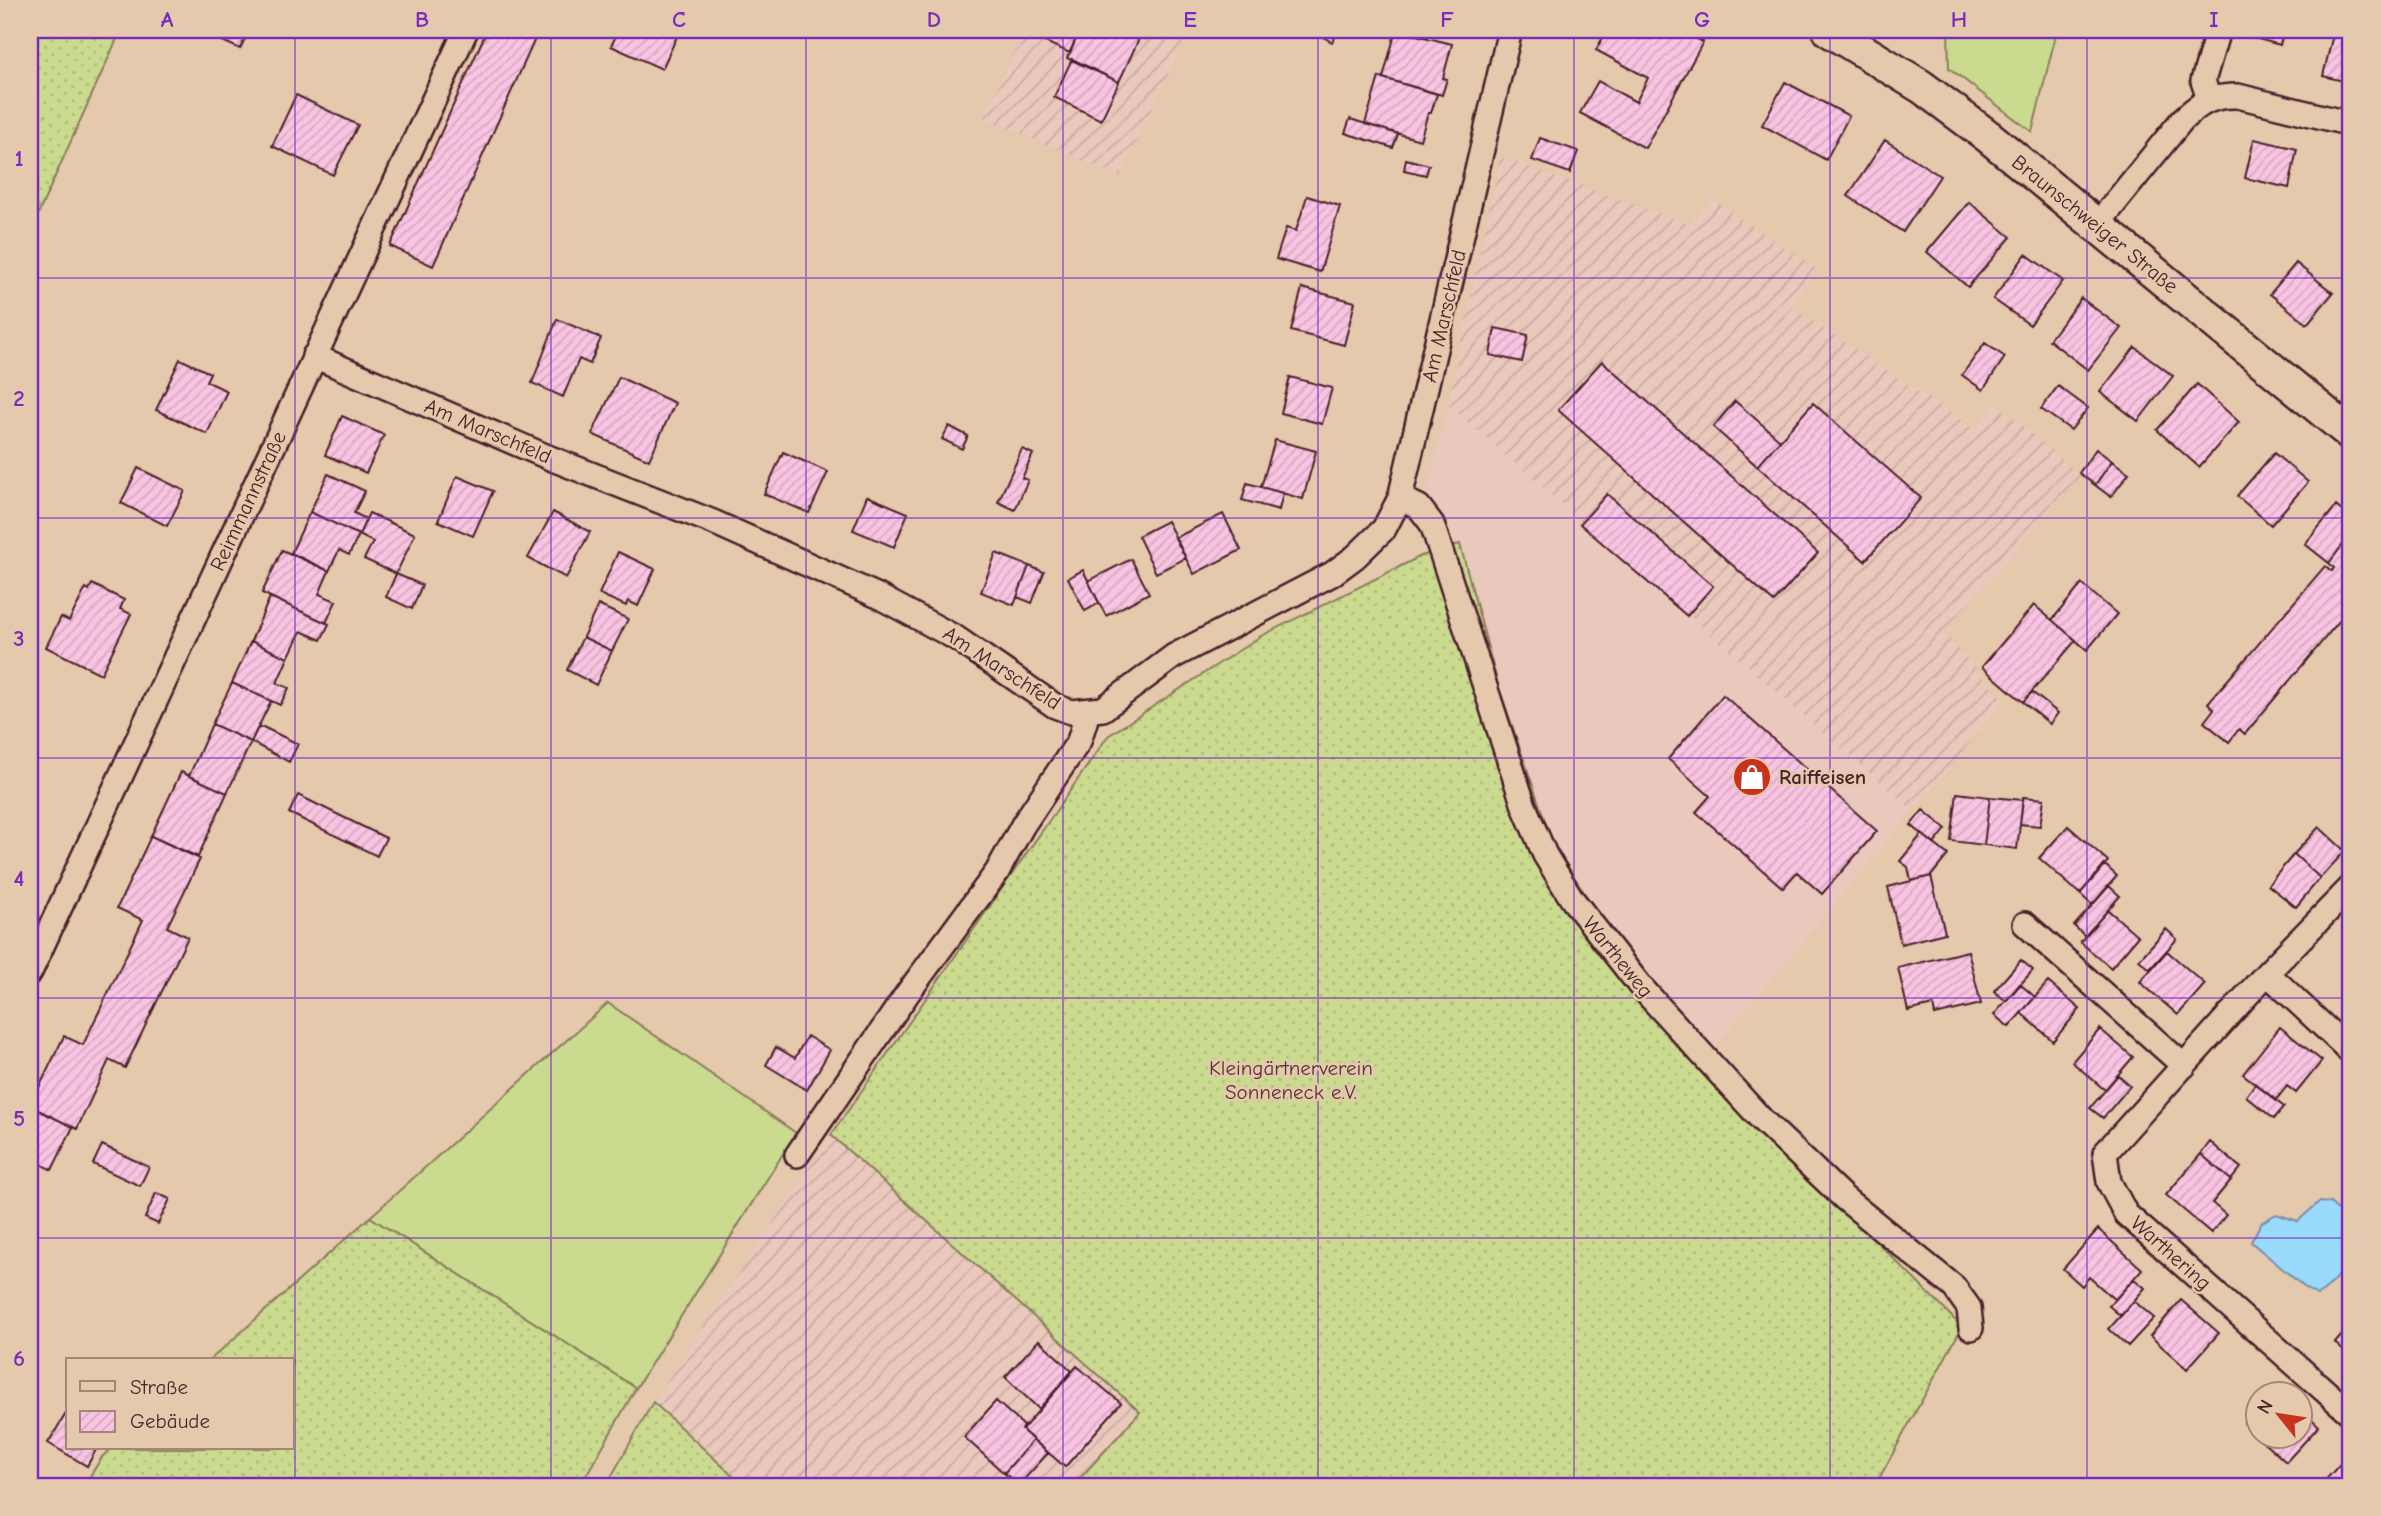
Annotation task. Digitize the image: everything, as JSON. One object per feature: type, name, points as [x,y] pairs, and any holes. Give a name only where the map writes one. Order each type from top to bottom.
[{"type":"main road","name":"Braunschweiger Straße","points":[[1829,30],[1942,102],[2097,225],[2351,434]]},
{"type":"street","name":"Reimmannstraße","points":[[30,972],[466,30]]},
{"type":"street","name":"Am Marschfeld","points":[[314,356],[550,458],[713,522],[878,596],[956,638],[1055,706],[1071,712],[1103,709],[1174,656],[1332,574],[1355,557],[1384,529],[1400,498],[1510,30]]},
{"type":"street","points":[[2209,99],[2203,81],[2218,30]]},
{"type":"street","points":[[2097,225],[2182,120],[2209,99],[2224,95],[2238,96],[2351,124]]},
{"type":"street","name":"Wartheweg","points":[[1400,498],[1419,507],[1432,524],[1524,806],[1545,855],[1572,900],[1641,987],[1762,1120],[1844,1198],[1954,1287],[1969,1308],[1971,1328]]},
{"type":"street","points":[[797,1155],[906,994],[998,872],[1023,825],[1079,741],[1088,712]]},
{"type":"street","name":"Warthering","points":[[2351,887],[2267,973],[2105,1153],[2109,1182],[2126,1214],[2351,1414]]},
{"type":"street","points":[[2025,924],[2183,1066]]},
{"type":"street","points":[[2267,973],[2351,1052]]},
{"type":"shaded area","points":[[1024,30],[1189,30],[1120,177],[984,117]]},
{"type":"shaded area","points":[[1500,157],[1689,224],[1712,199],[1817,269],[1791,307],[1975,429],[1996,403],[2081,476],[1943,632],[2004,701],[1913,811],[1448,405]]},
{"type":"shaded area","points":[[1448,405],[1913,811],[1700,1065],[1677,1042],[1552,841],[1498,685],[1460,544],[1421,556],[1426,497]]},
{"type":"shaded area","points":[[831,1135],[1140,1412],[1073,1486],[744,1486],[653,1402]]},
{"type":"green space","points":[[30,30],[121,30],[30,232]]},
{"type":"green space","points":[[1948,30],[2057,30],[2032,132],[1949,68]]},
{"type":"green space","name":"Kleingärtnerverein Sonneneck e.V.","points":[[1460,544],[1498,685],[1552,841],[1677,1042],[1962,1327],[1875,1486],[1073,1486],[1140,1412],[831,1135],[1108,736],[1261,636],[1421,556]]},
{"type":"green space","points":[[608,1003],[796,1133],[636,1388],[370,1217]]},
{"type":"green space","points":[[370,1217],[636,1388],[580,1486],[98,1486],[87,1481],[102,1457],[110,1450],[294,1450],[294,1358],[212,1358]]},
{"type":"green space","points":[[653,1402],[744,1486],[606,1486]]},
{"type":"water","points":[[2319,1202],[2330,1203],[2351,1222],[2351,1261],[2324,1291],[2317,1295],[2251,1242],[2261,1223],[2276,1214],[2298,1221]]},
{"type":"building","points":[[198,30],[249,30],[240,49]]},
{"type":"building","points":[[487,30],[539,30],[433,266],[390,246]]},
{"type":"building","points":[[619,30],[680,30],[662,69],[611,46]]},
{"type":"building","points":[[1050,30],[1080,30],[1070,53],[1045,42]]},
{"type":"building","points":[[1080,30],[1143,30],[1119,82],[1067,58]]},
{"type":"building","points":[[1311,30],[1340,30],[1332,42]]},
{"type":"building","points":[[1396,30],[1452,44],[1443,78],[1447,79],[1442,95],[1383,78]]},
{"type":"building","points":[[1401,30],[1430,30],[1428,37]]},
{"type":"building","points":[[1607,30],[1680,30],[1703,42],[1645,148],[1580,113],[1598,81],[1636,102],[1648,78],[1596,50]]},
{"type":"building","points":[[2237,30],[2284,30],[2280,45],[2236,33]]},
{"type":"building","points":[[2334,30],[2351,30],[2351,83],[2323,76]]},
{"type":"building","points":[[1072,59],[1119,82],[1101,120],[1054,97]]},
{"type":"building","points":[[1379,77],[1437,94],[1420,140],[1365,124]]},
{"type":"building","points":[[1785,82],[1849,116],[1826,160],[1762,125]]},
{"type":"building","points":[[296,95],[358,125],[333,175],[272,146]]},
{"type":"building","points":[[1350,119],[1398,134],[1393,148],[1345,133]]},
{"type":"building","points":[[1540,138],[1578,151],[1570,173],[1532,160]]},
{"type":"building","points":[[2254,139],[2297,149],[2289,188],[2245,178]]},
{"type":"building","points":[[1885,140],[1940,176],[1903,232],[1848,196]]},
{"type":"building","points":[[1406,159],[1429,165],[1426,175],[1404,170]]},
{"type":"building","points":[[1307,196],[1340,206],[1320,272],[1276,259],[1286,228],[1296,231]]},
{"type":"building","points":[[1969,202],[2011,237],[1968,287],[1927,252]]},
{"type":"building","points":[[2026,254],[2063,281],[2030,325],[1993,299]]},
{"type":"building","points":[[2296,263],[2333,293],[2307,324],[2270,294]]},
{"type":"building","points":[[1302,288],[1355,302],[1344,345],[1291,331]]},
{"type":"building","points":[[2081,298],[2121,328],[2088,370],[2049,340]]},
{"type":"building","points":[[557,319],[601,338],[590,364],[579,359],[563,397],[532,383]]},
{"type":"building","points":[[1495,328],[1528,335],[1522,362],[1490,355]]},
{"type":"building","points":[[1985,343],[2005,357],[1983,390],[1962,375]]},
{"type":"building","points":[[2135,347],[2173,376],[2138,421],[2100,392]]},
{"type":"building","points":[[180,359],[210,373],[206,381],[227,391],[207,434],[156,410]]},
{"type":"building","points":[[1602,361],[1818,553],[1774,602],[1558,410]]},
{"type":"building","points":[[619,377],[675,403],[649,460],[592,434]]},
{"type":"building","points":[[1290,377],[1332,388],[1322,424],[1281,413]]},
{"type":"building","points":[[2197,384],[2239,422],[2199,467],[2157,430]]},
{"type":"building","points":[[2058,386],[2088,408],[2071,430],[2041,409]]},
{"type":"building","points":[[1735,401],[1780,440],[1757,466],[1713,427]]},
{"type":"building","points":[[1813,403],[1921,498],[1865,561],[1757,466]]},
{"type":"building","points":[[342,416],[384,435],[366,473],[325,455]]},
{"type":"building","points":[[949,426],[968,436],[962,449],[942,439]]},
{"type":"building","points":[[1275,440],[1316,451],[1303,499],[1261,487]]},
{"type":"building","points":[[1022,449],[1033,454],[1022,478],[1028,480],[1015,510],[998,502]]},
{"type":"building","points":[[2096,449],[2112,461],[2095,485],[2079,473]]},
{"type":"building","points":[[783,452],[828,472],[809,513],[764,494]]},
{"type":"building","points":[[2274,453],[2308,482],[2271,525],[2237,496]]},
{"type":"building","points":[[2112,461],[2129,473],[2111,497],[2095,485]]},
{"type":"building","points":[[138,468],[185,491],[167,526],[121,503]]},
{"type":"building","points":[[328,474],[365,491],[354,513],[366,519],[359,535],[310,512]]},
{"type":"building","points":[[457,476],[493,491],[473,536],[438,521]]},
{"type":"building","points":[[1247,483],[1283,493],[1279,510],[1242,500]]},
{"type":"building","points":[[1607,494],[1713,586],[1687,616],[1580,524]]},
{"type":"building","points":[[867,496],[908,513],[894,547],[853,530]]},
{"type":"building","points":[[2336,506],[2351,519],[2351,534],[2329,563],[2305,544]]},
{"type":"building","points":[[310,512],[359,535],[349,555],[339,550],[329,571],[291,553]]},
{"type":"building","points":[[553,512],[590,532],[566,578],[528,558]]},
{"type":"building","points":[[369,513],[415,534],[396,574],[364,559],[373,542],[359,535]]},
{"type":"building","points":[[1223,514],[1241,550],[1194,574],[1175,538]]},
{"type":"building","points":[[1167,521],[1186,558],[1156,573],[1138,536]]},
{"type":"building","points":[[2351,534],[2351,607],[2245,734],[2239,729],[2229,742],[2204,722],[2214,709],[2208,703],[2325,566],[2332,571],[2334,568],[2329,563]]},
{"type":"building","points":[[282,550],[329,571],[319,594],[336,601],[326,623],[262,593]]},
{"type":"building","points":[[618,552],[655,569],[638,606],[628,601],[626,606],[599,594]]},
{"type":"building","points":[[996,553],[1029,566],[1014,605],[981,592]]},
{"type":"building","points":[[1131,559],[1149,593],[1106,616],[1088,581]]},
{"type":"building","points":[[1029,566],[1044,572],[1032,603],[1017,597]]},
{"type":"building","points":[[1083,570],[1099,603],[1085,611],[1068,578]]},
{"type":"building","points":[[396,574],[422,585],[412,609],[386,597]]},
{"type":"building","points":[[92,584],[124,600],[120,609],[131,614],[101,674],[46,647],[61,617],[69,621],[86,588],[89,590]]},
{"type":"building","points":[[2082,584],[2117,614],[2087,650],[2052,620]]},
{"type":"building","points":[[270,597],[329,624],[321,640],[301,631],[288,658],[251,641]]},
{"type":"building","points":[[598,605],[628,619],[612,651],[583,637]]},
{"type":"building","points":[[2034,605],[2076,640],[2023,702],[1982,667]]},
{"type":"building","points":[[583,637],[612,651],[596,685],[567,670]]},
{"type":"building","points":[[251,641],[288,658],[277,683],[289,688],[280,705],[232,683]]},
{"type":"building","points":[[232,683],[271,701],[251,742],[212,724]]},
{"type":"building","points":[[2032,692],[2058,713],[2050,724],[2023,702]]},
{"type":"building","name":"Raiffeisen","points":[[1723,695],[1877,831],[1822,894],[1797,872],[1783,888],[1696,812],[1710,796],[1668,759]]},
{"type":"building","points":[[212,724],[251,742],[227,793],[189,776]]},
{"type":"building","points":[[263,727],[298,744],[289,762],[251,742],[257,729]]},
{"type":"building","points":[[181,772],[227,793],[198,857],[151,836]]},
{"type":"building","points":[[1957,793],[1990,797],[1984,845],[1951,841]]},
{"type":"building","points":[[298,795],[386,838],[377,856],[289,813]]},
{"type":"building","points":[[1990,797],[2023,800],[2017,849],[1984,845]]},
{"type":"building","points":[[2023,797],[2044,799],[2040,826],[2020,824]]},
{"type":"building","points":[[1923,810],[1946,829],[1934,844],[1911,825]]},
{"type":"building","points":[[2068,826],[2108,861],[2080,894],[2039,858]]},
{"type":"building","points":[[2319,827],[2345,851],[2320,878],[2294,854]]},
{"type":"building","points":[[1922,834],[1948,855],[1931,876],[1911,881],[1908,867],[1900,861]]},
{"type":"building","points":[[151,836],[200,859],[167,927],[188,937],[125,1068],[109,1060],[77,1129],[30,1106],[64,1036],[83,1045],[143,920],[117,908]]},
{"type":"building","points":[[2294,854],[2320,878],[2296,907],[2268,885]]},
{"type":"building","points":[[2105,865],[2117,876],[2092,905],[2080,894]]},
{"type":"building","points":[[1931,876],[1945,933],[1901,944],[1888,887]]},
{"type":"building","points":[[2109,886],[2120,896],[2085,936],[2074,926]]},
{"type":"building","points":[[2108,910],[2138,936],[2111,968],[2080,942]]},
{"type":"building","points":[[2166,929],[2177,939],[2150,969],[2139,960]]},
{"type":"building","points":[[1968,951],[1981,1004],[1935,1015],[1933,1005],[1908,1011],[1898,968]]},
{"type":"building","points":[[2167,951],[2205,984],[2178,1015],[2140,982]]},
{"type":"building","points":[[2021,960],[2033,970],[2006,1001],[1994,991]]},
{"type":"building","points":[[2048,982],[2080,1009],[2053,1041],[2021,1013]]},
{"type":"building","points":[[2020,984],[2035,997],[2009,1027],[1994,1015]]},
{"type":"building","points":[[2280,1027],[2322,1061],[2296,1093],[2287,1086],[2276,1100],[2243,1074]]},
{"type":"building","points":[[2100,1029],[2133,1057],[2105,1090],[2072,1062]]},
{"type":"building","points":[[807,1036],[830,1050],[807,1090],[766,1065],[776,1047],[795,1058]]},
{"type":"building","points":[[2118,1075],[2130,1086],[2103,1118],[2090,1108]]},
{"type":"building","points":[[2255,1084],[2284,1107],[2274,1119],[2246,1096]]},
{"type":"building","points":[[36,1109],[73,1127],[52,1170],[30,1159],[30,1123]]},
{"type":"building","points":[[2210,1142],[2241,1168],[2231,1180],[2201,1154]]},
{"type":"building","points":[[102,1145],[149,1167],[140,1186],[93,1164]]},
{"type":"building","points":[[2201,1154],[2231,1180],[2212,1203],[2226,1215],[2211,1233],[2166,1195]]},
{"type":"building","points":[[156,1193],[170,1199],[158,1224],[145,1218]]},
{"type":"building","points":[[2098,1229],[2142,1269],[2115,1300],[2089,1277],[2082,1286],[2063,1269]]},
{"type":"building","points":[[2134,1279],[2145,1288],[2121,1316],[2109,1306]]},
{"type":"building","points":[[2181,1300],[2219,1333],[2187,1369],[2150,1336]]},
{"type":"building","points":[[2134,1301],[2154,1318],[2128,1346],[2109,1329]]},
{"type":"building","points":[[2351,1325],[2351,1358],[2335,1343]]},
{"type":"building","points":[[1039,1340],[1072,1371],[1039,1409],[1005,1377]]},
{"type":"building","points":[[1077,1366],[1121,1403],[1065,1467],[1022,1430]]},
{"type":"building","points":[[996,1401],[1024,1426],[1022,1430],[1033,1440],[1004,1473],[964,1437]]},
{"type":"building","points":[[66,1414],[66,1450],[96,1450],[87,1466],[48,1443]]},
{"type":"building","points":[[1033,1440],[1048,1453],[1019,1485],[1004,1473]]},
{"type":"building","points":[[2273,1450],[2297,1450],[2286,1462]]},
{"type":"building","points":[[2348,1455],[2351,1458],[2351,1484],[2322,1484]]},
{"type":"place","name":"Raiffeisen","points":[[1752,777]]}]
